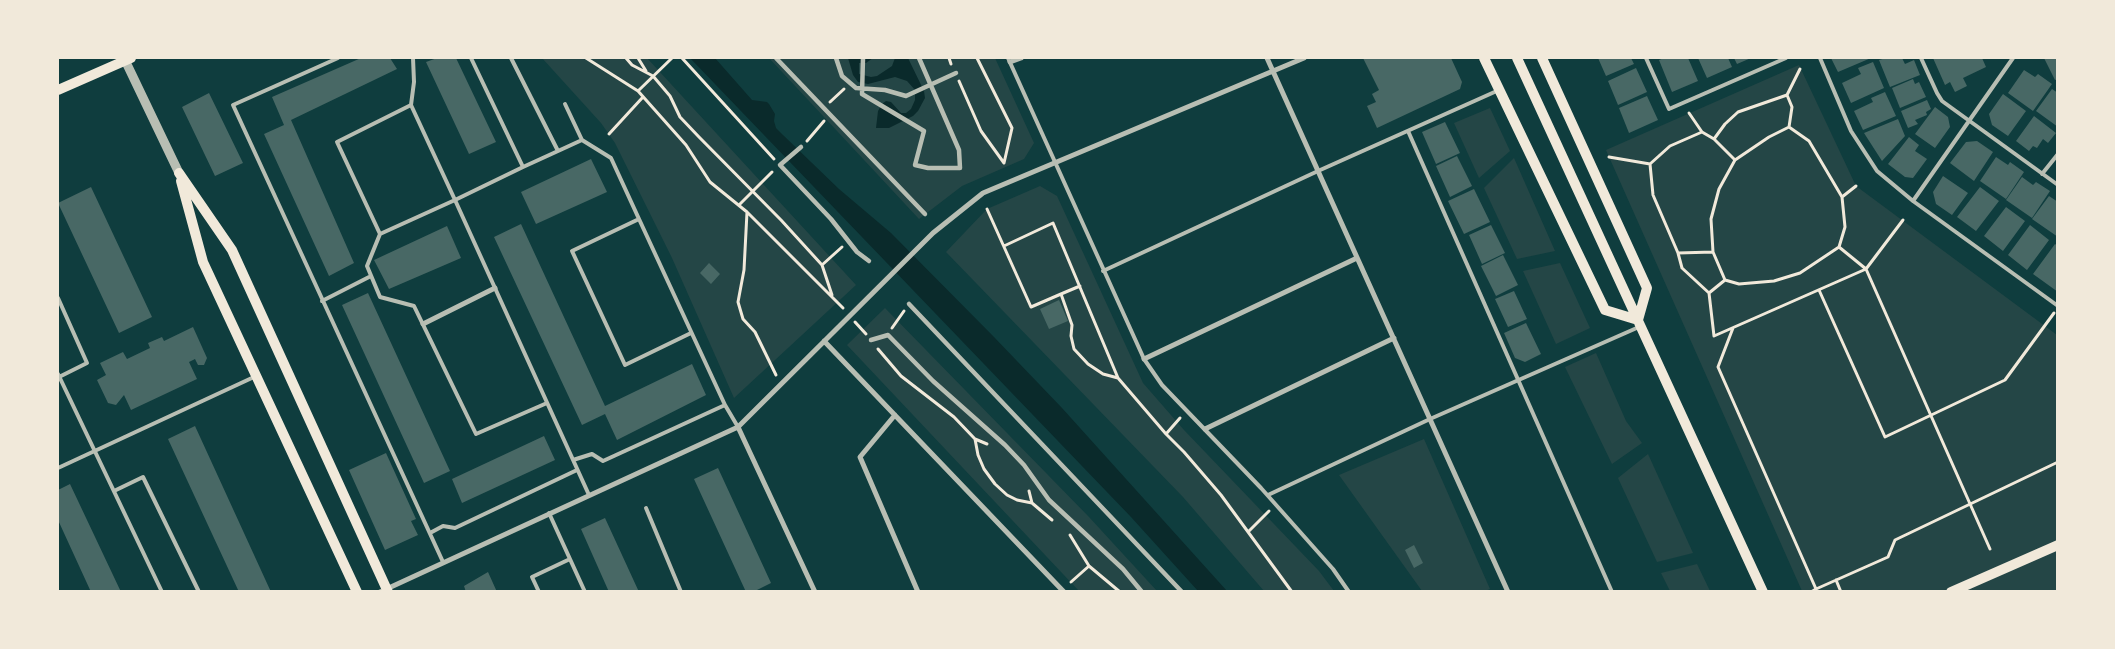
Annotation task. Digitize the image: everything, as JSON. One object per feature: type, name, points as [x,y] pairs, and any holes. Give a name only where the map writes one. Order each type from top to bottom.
[{"type":"main road","points":[[58,90],[127,58]]},
{"type":"main road","points":[[1484,58],[1605,310],[1639,323]]},
{"type":"main road","points":[[1517,58],[1763,592]]},
{"type":"main road","points":[[1542,58],[1646,288],[1639,323]]},
{"type":"main road","points":[[179,173],[203,262],[357,592]]},
{"type":"main road","points":[[179,173],[232,250],[385,590]]},
{"type":"main road","points":[[1951,592],[2058,545]]},
{"type":"street","points":[[127,58],[179,173]]},
{"type":"street","points":[[776,58],[925,214]]},
{"type":"street","points":[[836,58],[842,76],[856,88],[862,86],[906,96],[956,73]]},
{"type":"street","points":[[863,58],[862,94],[924,131],[915,165],[928,168],[960,168],[959,150],[919,58]]},
{"type":"street","points":[[1009,60],[1021,58]]},
{"type":"street","points":[[1267,58],[1508,592]]},
{"type":"street","points":[[385,590],[738,426],[933,233],[983,192],[1304,58]]},
{"type":"street","points":[[801,147],[780,165],[831,219],[857,252],[869,261]]},
{"type":"street","points":[[1144,360],[1358,258]]},
{"type":"street","points":[[422,324],[495,288]]},
{"type":"street","points":[[909,304],[1182,592]]},
{"type":"street","points":[[871,340],[888,335],[933,381],[1005,445],[1024,465],[1049,500],[1123,569],[1142,592]]},
{"type":"street","points":[[1205,429],[1394,338]]},
{"type":"street","points":[[824,341],[1064,592]]},
{"type":"street","points":[[895,415],[860,456],[918,592]]},
{"type":"street","points":[[738,426],[815,592]]},
{"type":"lane","points":[[338,58],[233,105],[443,562]]},
{"type":"lane","points":[[413,58],[414,82],[411,105],[589,495]]},
{"type":"lane","points":[[471,58],[524,167]]},
{"type":"lane","points":[[511,58],[558,151]]},
{"type":"lane","points":[[1646,58],[1669,108],[1786,58]]},
{"type":"lane","points":[[1820,58],[1851,131],[1863,153],[1877,172],[1913,201],[2058,307]]},
{"type":"lane","points":[[1921,58],[1942,101],[2058,185]]},
{"type":"lane","points":[[1913,201],[2013,58]]},
{"type":"lane","points":[[1009,60],[1144,360],[1162,385],[1268,495],[1333,568],[1349,592]]},
{"type":"lane","points":[[1103,271],[1318,171],[1499,90]]},
{"type":"lane","points":[[565,104],[582,140],[612,158],[725,405],[738,426]]},
{"type":"lane","points":[[380,234],[337,142],[411,105]]},
{"type":"lane","points":[[1408,131],[1612,592]]},
{"type":"lane","points":[[547,403],[476,434],[414,306],[380,297],[367,266],[380,234],[582,140]]},
{"type":"lane","points":[[2042,174],[2058,154]]},
{"type":"lane","points":[[639,218],[572,251],[576,260],[625,365],[692,333]]},
{"type":"lane","points":[[322,301],[371,276]]},
{"type":"lane","points":[[58,298],[87,363],[58,375],[162,592]]},
{"type":"lane","points":[[1268,495],[1639,323]]},
{"type":"lane","points":[[58,468],[256,376]]},
{"type":"lane","points":[[573,460],[592,454],[603,461],[725,405]]},
{"type":"lane","points":[[430,533],[443,526],[455,528],[577,470]]},
{"type":"lane","points":[[114,491],[143,477],[199,592]]},
{"type":"lane","points":[[646,508],[681,592]]},
{"type":"lane","points":[[549,513],[585,592]]},
{"type":"lane","points":[[539,592],[532,578],[570,559]]},
{"type":"path","points":[[586,58],[638,91],[686,144],[710,182],[747,212],[832,296],[901,376],[954,416],[975,440],[995,447]]},
{"type":"path","points":[[626,58],[632,64],[653,76],[670,96],[680,117],[822,264],[832,296]]},
{"type":"path","points":[[638,58],[646,72]]},
{"type":"path","points":[[638,91],[672,58]]},
{"type":"path","points":[[682,58],[780,165],[739,205]]},
{"type":"path","points":[[949,58],[981,131],[1004,163],[1012,128],[977,58]]},
{"type":"path","points":[[1714,139],[1725,124],[1738,112],[1787,95],[1800,69]]},
{"type":"path","points":[[824,108],[850,83]]},
{"type":"path","points":[[1787,95],[1792,107],[1789,128]]},
{"type":"path","points":[[609,134],[643,97]]},
{"type":"path","points":[[1689,113],[1702,132],[1714,139],[1735,160]]},
{"type":"path","points":[[801,147],[830,114]]},
{"type":"path","points":[[1725,280],[1713,252],[1711,219],[1719,188],[1735,160],[1768,138],[1789,128]]},
{"type":"path","points":[[1725,280],[1739,284],[1774,281],[1800,273],[1839,247],[1846,227],[1842,197],[1809,142],[1789,128]]},
{"type":"path","points":[[1650,164],[1670,146],[1702,132]]},
{"type":"path","points":[[1609,157],[1650,164]]},
{"type":"path","points":[[1650,164],[1654,195],[1678,253],[1682,268],[1709,293],[1714,336],[1866,269],[1903,220]]},
{"type":"path","points":[[1842,197],[1856,186]]},
{"type":"path","points":[[987,209],[1031,308],[1080,286]]},
{"type":"path","points":[[747,212],[744,270],[738,302],[743,319],[755,332],[781,384]]},
{"type":"path","points":[[1004,246],[1054,223],[1118,378],[1215,488],[1292,592]]},
{"type":"path","points":[[822,264],[849,241]]},
{"type":"path","points":[[1839,247],[1866,269],[1990,549]]},
{"type":"path","points":[[1678,253],[1713,252]]},
{"type":"path","points":[[1709,293],[1725,280]]},
{"type":"path","points":[[1819,290],[1885,437],[2005,380],[2058,307]]},
{"type":"path","points":[[1061,294],[1072,324],[1071,336],[1074,349],[1088,364],[1103,374],[1118,378]]},
{"type":"path","points":[[888,335],[909,304]]},
{"type":"path","points":[[1734,327],[1718,367],[1816,589]]},
{"type":"path","points":[[1166,434],[1187,410]]},
{"type":"path","points":[[975,440],[978,455],[995,484],[1006,495],[1032,503],[1055,522]]},
{"type":"path","points":[[1811,592],[1888,557],[1895,540],[2058,462]]},
{"type":"path","points":[[1028,488],[1032,503]]},
{"type":"path","points":[[1248,532],[1276,504]]},
{"type":"path","points":[[1070,534],[1089,566],[1120,592]]},
{"type":"path","points":[[1071,582],[1089,566]]},
{"type":"path","points":[[1836,580],[1841,592]]},
{"type":"shaded area","points":[[542,58],[647,58],[856,285],[734,398],[672,258],[615,143],[601,123]]},
{"type":"shaded area","points":[[690,58],[715,58],[752,100],[767,102],[775,114],[776,128],[839,189],[891,233],[994,337],[1062,408],[1227,591],[1198,591],[1131,517]]},
{"type":"shaded area","points":[[769,58],[995,58],[1034,143],[1024,159],[962,186],[919,219]]},
{"type":"shaded area","points":[[848,58],[873,58],[866,63],[859,63],[859,74],[871,77],[877,76],[892,66],[895,58],[908,58],[924,91],[925,98],[918,111],[913,116],[889,128],[876,128],[878,111],[882,104],[886,101],[891,102],[901,113],[906,113],[911,109],[915,100],[915,90],[907,81],[895,77],[868,84],[858,82],[853,75]]},
{"type":"shaded area","points":[[1799,65],[1856,186],[2057,335],[2057,591],[1802,591],[1606,150]]},
{"type":"shaded area","points":[[1490,108],[1510,151],[1479,178],[1454,123]]},
{"type":"shaded area","points":[[1514,158],[1555,251],[1517,259],[1484,188]]},
{"type":"shaded area","points":[[1040,186],[1057,196],[1143,383],[1184,430],[1319,571],[1334,591],[1264,591],[1183,497],[946,252],[987,209]]},
{"type":"shaded area","points":[[1560,263],[1590,328],[1556,344],[1523,271]]},
{"type":"shaded area","points":[[885,308],[1089,517],[1157,591],[1079,591],[847,345]]},
{"type":"shaded area","points":[[1596,353],[1626,421],[1642,443],[1612,464],[1565,367]]},
{"type":"shaded area","points":[[1424,439],[1490,589],[1483,592],[1422,591],[1339,475]]},
{"type":"shaded area","points":[[1648,454],[1693,553],[1657,562],[1618,478]]},
{"type":"shaded area","points":[[1697,564],[1710,591],[1670,591],[1661,573]]},
{"type":"building","points":[[361,58],[390,58],[397,69],[291,120],[354,263],[329,276],[264,134],[284,125],[272,97]]},
{"type":"building","points":[[437,58],[456,58],[496,142],[469,154],[426,62]]},
{"type":"building","points":[[1363,58],[1451,58],[1462,82],[1460,89],[1377,128],[1367,106],[1376,102],[1372,94],[1379,90]]},
{"type":"building","points":[[1598,58],[1631,58],[1634,64],[1606,76]]},
{"type":"building","points":[[1664,58],[1688,58],[1698,81],[1672,92],[1659,60]]},
{"type":"building","points":[[1698,58],[1728,58],[1732,67],[1707,78]]},
{"type":"building","points":[[1734,58],[1751,58],[1737,64]]},
{"type":"building","points":[[1831,58],[1871,58],[1838,72]]},
{"type":"building","points":[[1902,58],[1905,64],[1914,60],[1920,75],[1890,87],[1879,60]]},
{"type":"building","points":[[1933,58],[1982,58],[1986,67],[1963,78],[1967,86],[1955,92],[1950,82],[1945,85]]},
{"type":"building","points":[[2044,58],[2058,58],[2058,79],[2055,80]]},
{"type":"building","points":[[1873,62],[1884,88],[1851,103],[1842,83],[1861,74],[1858,68]]},
{"type":"building","points":[[1636,68],[1647,92],[1618,105],[1608,81]]},
{"type":"building","points":[[2024,70],[2035,77],[2038,74],[2052,84],[2033,111],[2008,93]]},
{"type":"building","points":[[1913,79],[1915,84],[1919,82],[1926,97],[1900,108],[1892,88]]},
{"type":"building","points":[[2052,89],[2058,93],[2058,127],[2036,111]]},
{"type":"building","points":[[1885,92],[1896,116],[1863,130],[1854,111],[1873,102],[1871,98]]},
{"type":"building","points":[[209,93],[243,163],[215,176],[182,107]]},
{"type":"building","points":[[2003,94],[2026,111],[2008,136],[1992,125],[1989,114]]},
{"type":"building","points":[[1647,96],[1658,120],[1629,133],[1619,108]]},
{"type":"building","points":[[1927,100],[1931,109],[1926,112],[1927,115],[1915,120],[1918,124],[1908,128],[1901,111]]},
{"type":"building","points":[[1935,107],[1948,117],[1950,127],[1935,148],[1915,134]]},
{"type":"building","points":[[2034,116],[2056,133],[2048,143],[2043,139],[2037,148],[2033,146],[2029,151],[2016,141]]},
{"type":"building","points":[[1898,119],[1905,136],[1882,161],[1864,133]]},
{"type":"building","points":[[1445,122],[1460,153],[1436,164],[1422,132]]},
{"type":"building","points":[[1909,137],[1919,145],[1915,151],[1927,159],[1913,178],[1905,177],[1888,164]]},
{"type":"building","points":[[1977,141],[1993,152],[1974,181],[1950,163],[1966,142]]},
{"type":"building","points":[[1457,156],[1472,186],[1450,197],[1436,166]]},
{"type":"building","points":[[1996,157],[2008,165],[2010,162],[2024,172],[2006,199],[1980,181]]},
{"type":"building","points":[[591,159],[607,192],[536,224],[521,192]]},
{"type":"building","points":[[1943,176],[1968,193],[1952,215],[1936,204],[1933,192]]},
{"type":"building","points":[[2022,177],[2033,185],[2036,182],[2050,191],[2032,218],[2006,200]]},
{"type":"building","points":[[91,187],[152,317],[119,333],[58,203]]},
{"type":"building","points":[[1980,187],[1999,201],[1976,231],[1957,217]]},
{"type":"building","points":[[1474,189],[1490,222],[1464,234],[1448,201]]},
{"type":"building","points":[[2049,196],[2058,202],[2058,237],[2032,219]]},
{"type":"building","points":[[2006,207],[2025,221],[2003,251],[1984,236]]},
{"type":"building","points":[[521,224],[605,406],[692,364],[706,395],[617,440],[605,414],[582,425],[494,237]]},
{"type":"building","points":[[1491,225],[1505,253],[1482,264],[1469,235]]},
{"type":"building","points":[[2030,225],[2049,240],[2027,270],[2008,255]]},
{"type":"building","points":[[447,226],[461,258],[389,289],[374,260]]},
{"type":"building","points":[[2055,244],[2058,246],[2058,292],[2033,274]]},
{"type":"building","points":[[1503,255],[1518,285],[1496,296],[1481,266]]},
{"type":"building","points":[[709,263],[720,274],[711,284],[700,273]]},
{"type":"building","points":[[1514,291],[1527,319],[1508,327],[1495,299]]},
{"type":"building","points":[[368,293],[450,471],[424,483],[342,305]]},
{"type":"building","points":[[1059,300],[1068,321],[1049,329],[1040,309]]},
{"type":"building","points":[[1526,323],[1541,354],[1525,362],[1515,358],[1504,333]]},
{"type":"building","points":[[193,327],[207,358],[204,365],[198,365],[195,359],[189,362],[197,379],[131,410],[124,395],[116,405],[108,403],[97,380],[106,375],[100,363],[123,352],[127,359],[150,348],[148,343],[162,337],[164,341]]},
{"type":"building","points":[[195,426],[271,592],[239,592],[168,439]]},
{"type":"building","points":[[544,436],[555,460],[462,503],[452,479]]},
{"type":"building","points":[[386,453],[416,519],[411,521],[418,535],[385,550],[349,470]]},
{"type":"building","points":[[718,468],[771,583],[753,592],[746,592],[694,479]]},
{"type":"building","points":[[70,484],[121,592],[91,592],[58,520],[58,490]]},
{"type":"building","points":[[605,518],[639,592],[609,592],[581,529]]},
{"type":"building","points":[[1414,545],[1423,563],[1414,568],[1405,550]]},
{"type":"building","points":[[488,572],[497,592],[466,592],[464,586]]}]
